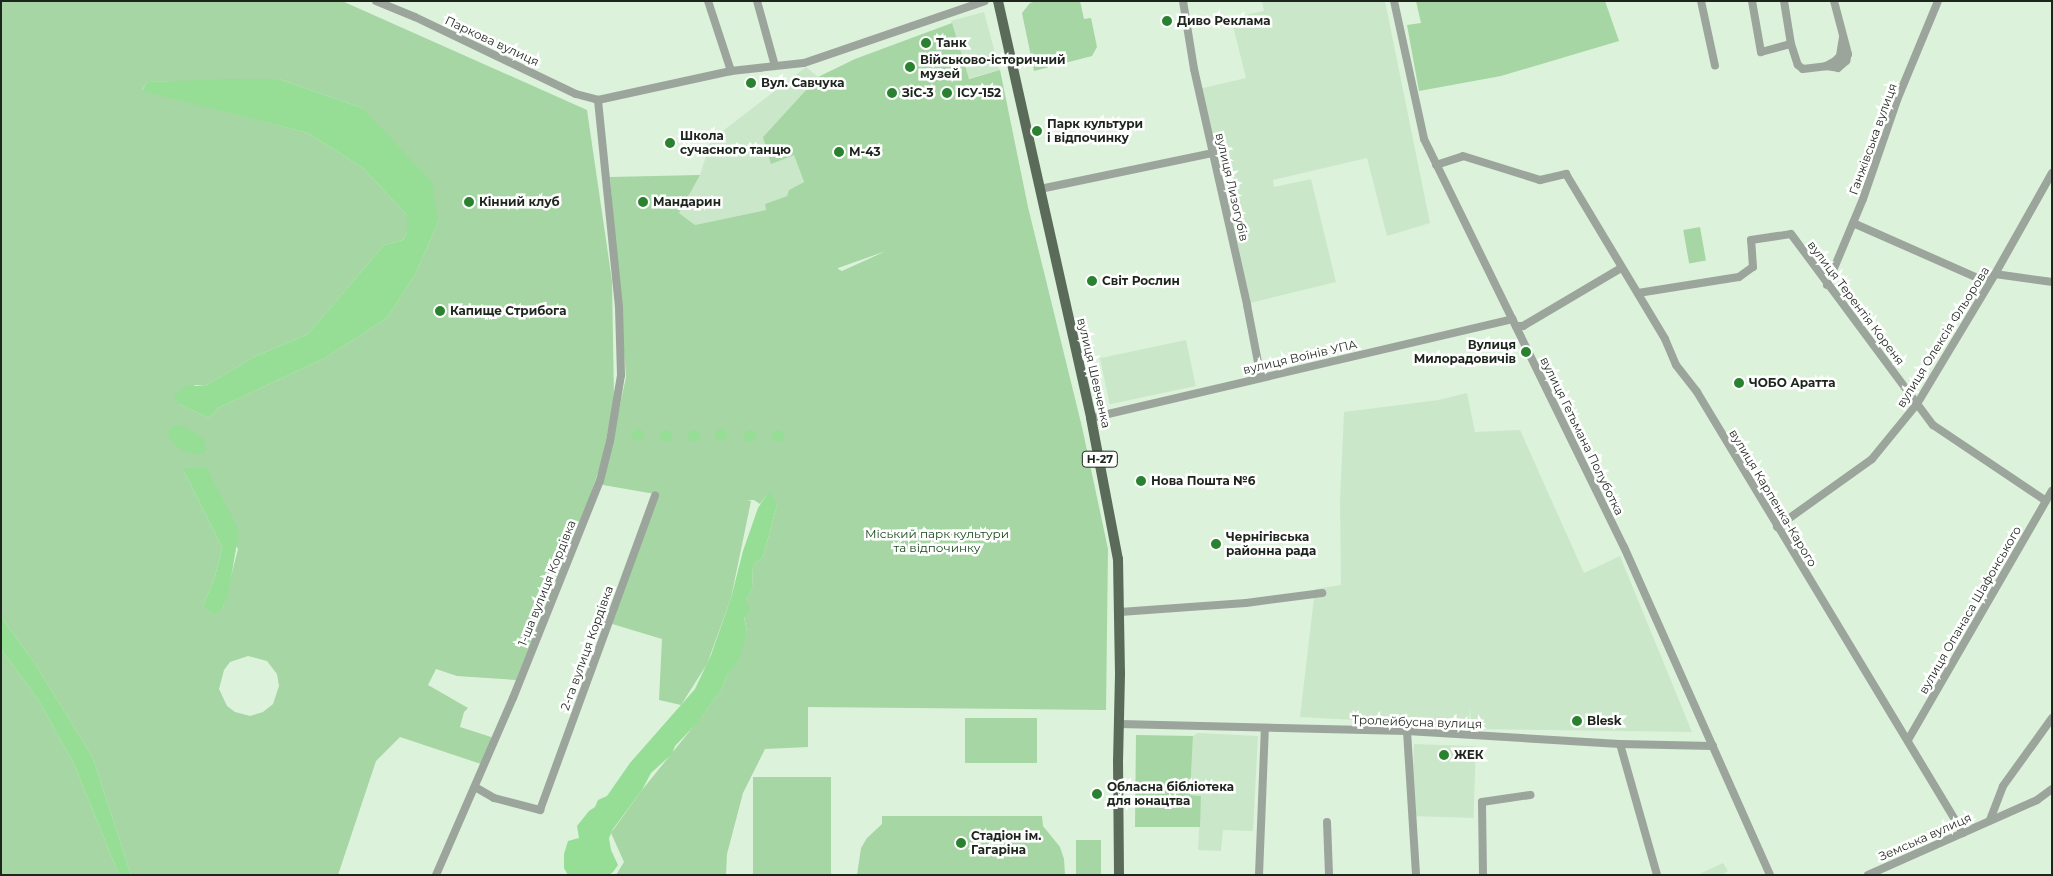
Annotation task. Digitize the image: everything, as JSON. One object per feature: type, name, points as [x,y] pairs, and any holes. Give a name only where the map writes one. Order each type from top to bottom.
[{"type":"main road","name":"вулиця Шевченка","points":[[998,1],[1091,418],[1118,559],[1120,612],[1119,875]]},
{"type":"street","name":"Паркова вулиця","points":[[376,1],[415,17],[576,94],[598,100]]},
{"type":"street","points":[[708,1],[732,71]]},
{"type":"street","points":[[757,1],[775,66]]},
{"type":"street","points":[[598,100],[732,71],[804,63],[985,1]]},
{"type":"street","name":"вулиця Лизогубів","points":[[1183,1],[1194,70],[1247,305],[1261,378]]},
{"type":"street","name":"вулиця Гетьмана Полуботка","points":[[1394,1],[1424,139],[1662,628],[1770,875]]},
{"type":"street","points":[[1701,1],[1715,66]]},
{"type":"street","points":[[1752,1],[1762,52],[1791,44]]},
{"type":"street","points":[[1784,1],[1791,44],[1798,64],[1804,69],[1826,66],[1840,56],[1843,38],[1834,1]]},
{"type":"street","name":"Ганжівська вулиця","points":[[1827,285],[1853,222],[1897,100],[1938,1]]},
{"type":"street","name":"1-ша вулиця Кордівка","points":[[436,875],[475,787],[600,481],[610,441],[621,375],[617,285],[598,100]]},
{"type":"street","points":[[1040,190],[1213,153]]},
{"type":"street","name":"вулиця Карпенка-Карого","points":[[1436,165],[1463,156],[1540,180],[1566,174],[1665,339],[1676,365],[1697,392],[1963,833]]},
{"type":"street","name":"вулиця Олексія Фльорова","points":[[1778,526],[1872,459],[1917,404],[1996,274],[2052,173]]},
{"type":"street","points":[[1853,222],[1980,279],[1996,274],[2052,282]]},
{"type":"street","name":"вулиця Терентія Кореня","points":[[1638,293],[1739,277],[1753,267],[1751,240],[1791,234],[1827,285],[1933,425],[2046,501]]},
{"type":"street","name":"вулиця Воїнів УПА","points":[[1091,418],[1514,322],[1523,326],[1621,268]]},
{"type":"street","name":"вулиця Опанаса Шафонського","points":[[1908,740],[2052,491]]},
{"type":"street","name":"2-га вулиця Кордівка","points":[[475,787],[494,798],[540,810],[655,494]]},
{"type":"street","points":[[1120,612],[1246,603],[1322,593]]},
{"type":"street","name":"Земська вулиця","points":[[1868,875],[1990,820],[2003,786],[2052,718]]},
{"type":"street","name":"Тролейбусна вулиця","points":[[1120,724],[1407,731],[1620,744],[1713,746]]},
{"type":"street","points":[[1259,875],[1265,728]]},
{"type":"street","points":[[1407,731],[1416,875]]},
{"type":"street","points":[[1620,744],[1657,875]]},
{"type":"street","points":[[1990,820],[2037,800],[2052,789]]},
{"type":"street","points":[[1483,875],[1482,802],[1530,795]]},
{"type":"street","points":[[1327,822],[1329,875]]},
{"type":"shaded area","points":[[1262,1],[1385,1],[1430,223],[1387,236],[1367,158],[1273,180],[1274,187],[1311,179],[1336,282],[1250,303],[1199,89],[1246,78],[1231,18],[1264,11]]},
{"type":"shaded area","points":[[984,12],[1000,70],[967,79],[951,21]]},
{"type":"shaded area","points":[[806,67],[818,77],[763,137],[794,155],[804,182],[789,190],[787,196],[765,204],[766,210],[695,225],[679,213],[700,175],[711,140]]},
{"type":"shaded area","points":[[279,79],[362,108],[432,182],[438,222],[416,273],[387,318],[325,358],[220,407],[209,418],[179,404],[174,395],[186,386],[205,386],[254,357],[308,334],[384,245],[403,240],[407,233],[407,215],[363,168],[308,133],[142,91],[147,82]]},
{"type":"shaded area","points":[[1186,340],[1196,386],[1110,404],[1100,358]]},
{"type":"shaded area","points":[[1467,393],[1475,432],[1520,430],[1584,573],[1620,556],[1692,732],[1471,729],[1470,705],[1469,726],[1300,717],[1315,589],[1341,585],[1340,499],[1344,412],[1439,400]]},
{"type":"shaded area","points":[[179,425],[203,437],[206,449],[203,454],[187,453],[171,441],[168,435],[170,428]]},
{"type":"shaded area","points":[[638,429],[644,435],[638,441],[632,435]]},
{"type":"shaded area","points":[[721,429],[727,435],[721,441],[715,435]]},
{"type":"shaded area","points":[[666,430],[672,436],[666,442],[660,436]]},
{"type":"shaded area","points":[[694,430],[700,436],[694,442],[688,436]]},
{"type":"shaded area","points":[[750,430],[756,436],[750,442],[744,436]]},
{"type":"shaded area","points":[[778,430],[784,436],[778,442],[772,436]]},
{"type":"shaded area","points":[[206,467],[239,531],[229,590],[223,608],[214,614],[203,606],[215,577],[222,547],[183,469]]},
{"type":"shaded area","points":[[771,493],[777,505],[763,557],[753,565],[752,589],[746,601],[750,611],[744,617],[747,632],[739,659],[726,677],[722,689],[697,723],[675,746],[672,754],[651,773],[642,790],[613,829],[609,838],[611,850],[618,865],[613,872],[609,875],[568,875],[564,868],[564,854],[568,841],[579,838],[577,826],[589,811],[595,807],[598,800],[607,796],[630,763],[695,689],[711,655],[731,598],[743,551],[758,508],[767,494]]},
{"type":"shaded area","points":[[1,617],[36,665],[93,758],[131,875],[119,875],[74,764],[39,701],[1,649]]},
{"type":"shaded area","points":[[1198,733],[1258,736],[1253,831],[1223,830],[1221,851],[1198,850],[1201,796],[1190,795],[1193,736]]},
{"type":"shaded area","points":[[1414,744],[1476,746],[1473,818],[1411,816]]},
{"type":"shaded area","points":[[1723,863],[1728,871],[1722,875],[1697,875]]},
{"type":"green space","points":[[1,1],[342,1],[587,110],[612,281],[614,399],[602,461],[586,508],[516,680],[457,676],[436,669],[428,685],[468,708],[464,712],[460,727],[491,737],[491,745],[481,764],[400,737],[376,761],[338,875],[131,875],[93,758],[36,665],[1,617]],"holes":[[[279,79],[362,108],[438,222],[416,273],[387,318],[325,358],[220,407],[209,418],[179,404],[195,385],[205,386],[254,357],[308,334],[384,245],[403,240],[407,233],[407,215],[363,168],[308,133],[142,90],[147,82]],[[183,469],[238,549],[223,608],[203,606],[215,577],[222,547]],[[248,656],[267,661],[277,674],[279,686],[273,704],[263,712],[250,716],[235,712],[227,706],[219,689],[224,670],[230,662]]]},
{"type":"green space","points":[[1037,1],[1080,1],[1084,19],[1091,18],[1097,47],[1092,56],[1034,71],[1022,13],[1030,3]]},
{"type":"green space","points":[[1416,1],[1605,1],[1619,41],[1501,76],[1419,91],[1407,25],[1421,23]]},
{"type":"green space","name":"Міський парк культури та відпочинку","points":[[952,23],[969,79],[1000,70],[1028,207],[1082,427],[1108,549],[1106,710],[808,707],[808,747],[765,749],[743,793],[727,854],[726,875],[616,875],[624,862],[611,833],[642,790],[722,689],[726,677],[737,660],[747,632],[744,616],[746,601],[752,589],[753,565],[763,557],[777,505],[767,494],[760,504],[754,500],[747,500],[751,501],[731,598],[707,664],[681,705],[659,700],[662,639],[609,623],[655,494],[603,485],[626,377],[610,177],[700,175],[679,213],[695,225],[766,210],[765,204],[787,196],[789,190],[804,182],[794,155],[771,164],[763,137],[818,77],[855,59]],"holes":[[[886,251],[842,271],[838,268]]]},
{"type":"green space","points":[[1700,227],[1706,260],[1689,263],[1683,230]]},
{"type":"green space","points":[[1,649],[39,701],[74,764],[119,875],[1,875]]},
{"type":"green space","points":[[965,718],[1037,718],[1037,763],[965,763]]},
{"type":"green space","points":[[1136,735],[1193,736],[1190,795],[1201,796],[1200,827],[1135,827]]},
{"type":"green space","points":[[753,777],[831,777],[831,875],[753,875]]},
{"type":"green space","name":"Стадіон ім. Гагаріна","points":[[882,816],[1042,816],[1043,826],[1060,847],[1064,859],[1065,875],[857,875],[861,848],[867,838],[882,824]]},
{"type":"green space","points":[[1076,840],[1101,840],[1101,875],[1076,875]]},
{"type":"place","name":"Диво Реклама","points":[[1167,21]]},
{"type":"place","name":"Танк","points":[[926,43]]},
{"type":"place","name":"Військово-історичний музей","points":[[910,67]]},
{"type":"place","name":"Вул. Савчука","points":[[751,83]]},
{"type":"place","name":"ЗіС-3","points":[[892,93]]},
{"type":"place","name":"ІСУ-152","points":[[947,93]]},
{"type":"place","name":"Парк культури і відпочинку","points":[[1037,131]]},
{"type":"place","name":"Школа сучасного танцю","points":[[670,143]]},
{"type":"place","name":"М-43","points":[[839,152]]},
{"type":"place","name":"Кінний клуб","points":[[469,202]]},
{"type":"place","name":"Мандарин","points":[[643,202]]},
{"type":"place","name":"Світ Рослин","points":[[1092,281]]},
{"type":"place","name":"Капище Стрибога","points":[[440,311]]},
{"type":"place","name":"Вулиця Милорадовичів","points":[[1526,352]]},
{"type":"place","name":"ЧОБО Аратта","points":[[1739,383]]},
{"type":"place","name":"Нова Пошта №6","points":[[1141,481]]},
{"type":"place","name":"Чернігівська районна рада","points":[[1216,544]]},
{"type":"place","name":"Blesk","points":[[1577,721]]},
{"type":"place","name":"ЖЕК","points":[[1444,755]]},
{"type":"place","name":"Обласна бібліотека для юнацтва","points":[[1097,794]]},
{"type":"place","name":"Стадіон ім. Гагаріна","points":[[961,843]]}]
